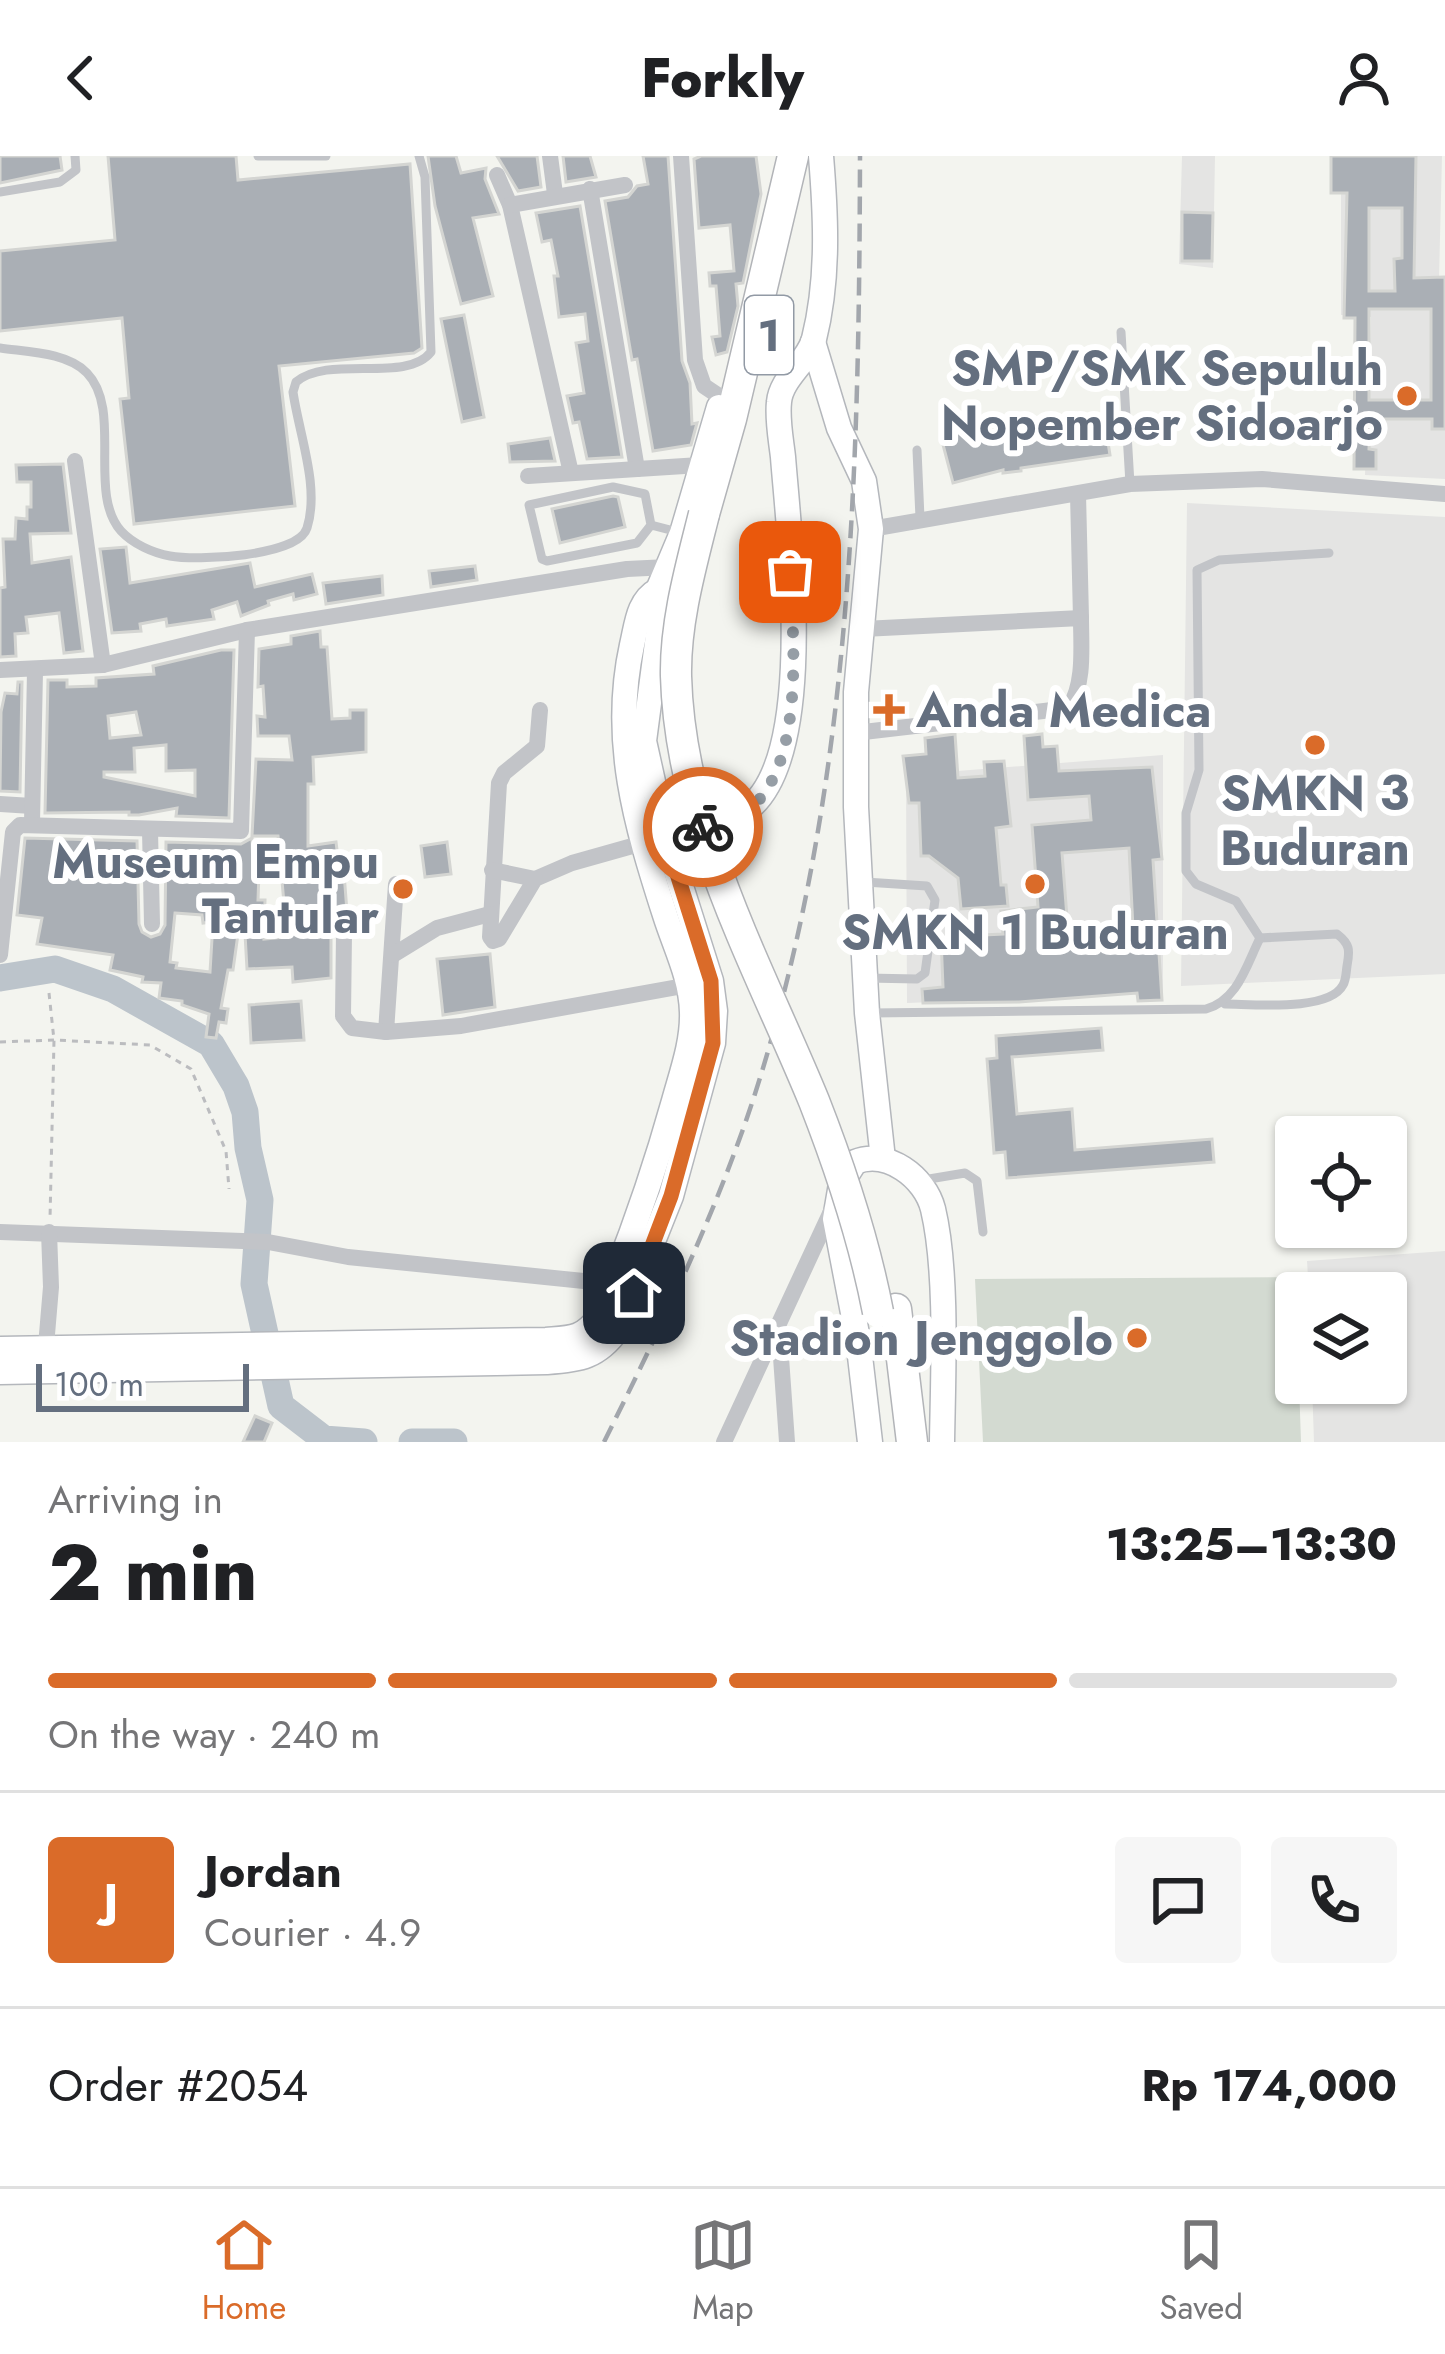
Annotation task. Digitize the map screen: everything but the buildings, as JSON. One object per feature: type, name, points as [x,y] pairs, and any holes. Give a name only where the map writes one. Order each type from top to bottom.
[{"type":"highway","name":"1","points":[[794,156],[691,567],[676,671],[686,768],[709,849],[842,1174],[887,1310],[912,1442]]},
{"type":"highway","name":"1","points":[[703,520],[806,191],[810,156]]},
{"type":"highway","name":"1","points":[[887,1310],[892,1442]]},
{"type":"street","points":[[550,156],[554,194]]},
{"type":"street","points":[[681,156],[695,360],[704,386],[722,398]]},
{"type":"street","points":[[492,870],[535,879],[572,863],[746,811],[756,804],[777,770],[788,724],[794,656],[779,398],[813,342],[827,243],[821,156]]},
{"type":"street","points":[[497,176],[510,205],[571,473]]},
{"type":"street","points":[[510,205],[625,184]]},
{"type":"street","points":[[590,190],[637,469]]},
{"type":"street","points":[[813,342],[839,428],[864,481],[871,529],[855,734],[867,1012],[883,1159]]},
{"type":"street","points":[[279,1354],[578,1337],[598,1318],[649,1189],[686,1057],[692,1012],[654,840],[644,741],[663,579],[703,520],[700,465],[722,398],[746,358]]},
{"type":"street","points":[[76,461],[104,665]]},
{"type":"street","points":[[528,476],[700,465]]},
{"type":"street","points":[[871,529],[1130,484],[1262,479],[1445,494]]},
{"type":"street","points":[[855,734],[1070,708],[1078,686],[1081,618],[1078,494]]},
{"type":"street","points":[[0,670],[104,665],[247,630],[627,569],[663,579]]},
{"type":"street","points":[[863,629],[1081,618]]},
{"type":"street","points":[[0,804],[32,814],[150,830],[242,831],[247,630]]},
{"type":"street","points":[[0,955],[14,832],[32,814],[35,671]]},
{"type":"street","points":[[535,879],[499,939],[493,941],[490,914],[500,778],[537,746],[540,710]]},
{"type":"street","points":[[150,830],[152,924]]},
{"type":"street","points":[[0,1349],[46,1346],[584,1360],[596,1354],[619,1329],[671,1196],[713,1043],[711,981],[654,840]]},
{"type":"street","points":[[386,1032],[396,884]]},
{"type":"street","points":[[393,955],[437,928],[490,914]]},
{"type":"street","points":[[344,933],[344,1016],[352,1028],[386,1032],[461,1027],[688,985]]},
{"type":"street","points":[[724,1442],[855,1162],[883,1159],[918,1180],[932,1205],[940,1264],[948,1439]]},
{"type":"street","points":[[836,1200],[870,1442]]},
{"type":"street","points":[[0,1232],[215,1238],[348,1257],[613,1284]]},
{"type":"street","points":[[46,1346],[50,1232]]},
{"type":"street","points":[[779,1328],[787,1442]]},
{"type":"street","points":[[0,1372],[234,1353]]},
{"type":"lane","points":[[0,192],[66,181],[76,170],[75,156]]},
{"type":"lane","points":[[258,156],[326,156]]},
{"type":"lane","points":[[0,348],[68,361],[92,379],[101,409],[111,512],[127,536],[159,553],[185,557],[257,552],[293,544],[306,531],[310,506],[293,392],[296,382],[314,372],[410,364],[431,352],[426,195],[419,156]]},
{"type":"lane","points":[[1121,332],[1130,484]]},
{"type":"lane","points":[[917,450],[920,518]]},
{"type":"lane","points":[[651,525],[645,494],[613,488],[529,506],[542,559],[547,561],[637,543],[651,525],[703,520]]},
{"type":"lane","points":[[1260,938],[1236,902],[1196,884],[1186,871],[1186,813],[1197,783],[1199,755],[1197,570],[1219,560],[1329,553]]},
{"type":"lane","points":[[860,882],[927,886],[935,900],[925,973],[917,979],[865,978]]},
{"type":"lane","points":[[867,1012],[1310,1004],[1333,996],[1343,985],[1350,950],[1337,934],[1260,938]]},
{"type":"lane","points":[[1221,1004],[1233,994],[1260,938]]},
{"type":"lane","points":[[918,1180],[965,1173],[977,1181],[983,1232]]},
{"type":"path","points":[[49,993],[54,1040],[50,1232]]},
{"type":"path","points":[[0,1042],[150,1045],[190,1069],[226,1151],[229,1189]]},
{"type":"shaded area","points":[[1182,156],[1215,156],[1213,268],[1179,264]]},
{"type":"shaded area","name":"SMP/SMK Sepuluh Nopember Sidoarjo","points":[[1341,156],[1442,156],[1439,279],[1445,280],[1445,479],[1365,475],[1371,317],[1341,315]]},
{"type":"shaded area","name":"SMKN 3 Buduran","points":[[1187,503],[1445,517],[1445,974],[1181,986]]},
{"type":"shaded area","name":"SMKN 1 Buduran","points":[[1163,755],[1163,993],[907,1003],[906,775]]},
{"type":"shaded area","points":[[1445,1251],[1445,1442],[1314,1442],[1313,1404],[1407,1404],[1407,1272],[1308,1272],[1307,1261]]},
{"type":"shaded area","name":"Stadion Jenggolo","points":[[1275,1277],[1275,1404],[1300,1404],[1301,1442],[983,1442],[975,1279]]},
{"type":"waterway","points":[[0,978],[55,969],[113,989],[211,1044],[245,1112],[260,1200],[254,1284],[281,1406],[324,1439],[364,1442]]},
{"type":"waterway","points":[[412,1442],[454,1442]]},
{"type":"railway","points":[[604,1442],[684,1274],[738,1144],[786,985],[811,868],[830,751],[852,514],[860,156]]},
{"type":"way so far","points":[[703,827],[756,804],[777,770],[788,724],[794,656],[790,572]]},
{"type":"place","name":"SMP/SMK Sepuluh Nopember Sidoarjo","points":[[1407,396]]},
{"type":"place","name":"Anda Medica","points":[[889,710]]},
{"type":"place","name":"SMKN 3 Buduran","points":[[1315,745]]},
{"type":"place","name":"SMKN 1 Buduran","points":[[1035,884]]},
{"type":"place","name":"Museum Empu Tantular","points":[[403,889]]},
{"type":"place","name":"Stadion Jenggolo","points":[[1137,1338]]},
{"type":"route","points":[[634,1293],[671,1196],[713,1043],[711,981],[665,836],[703,827]]}]
